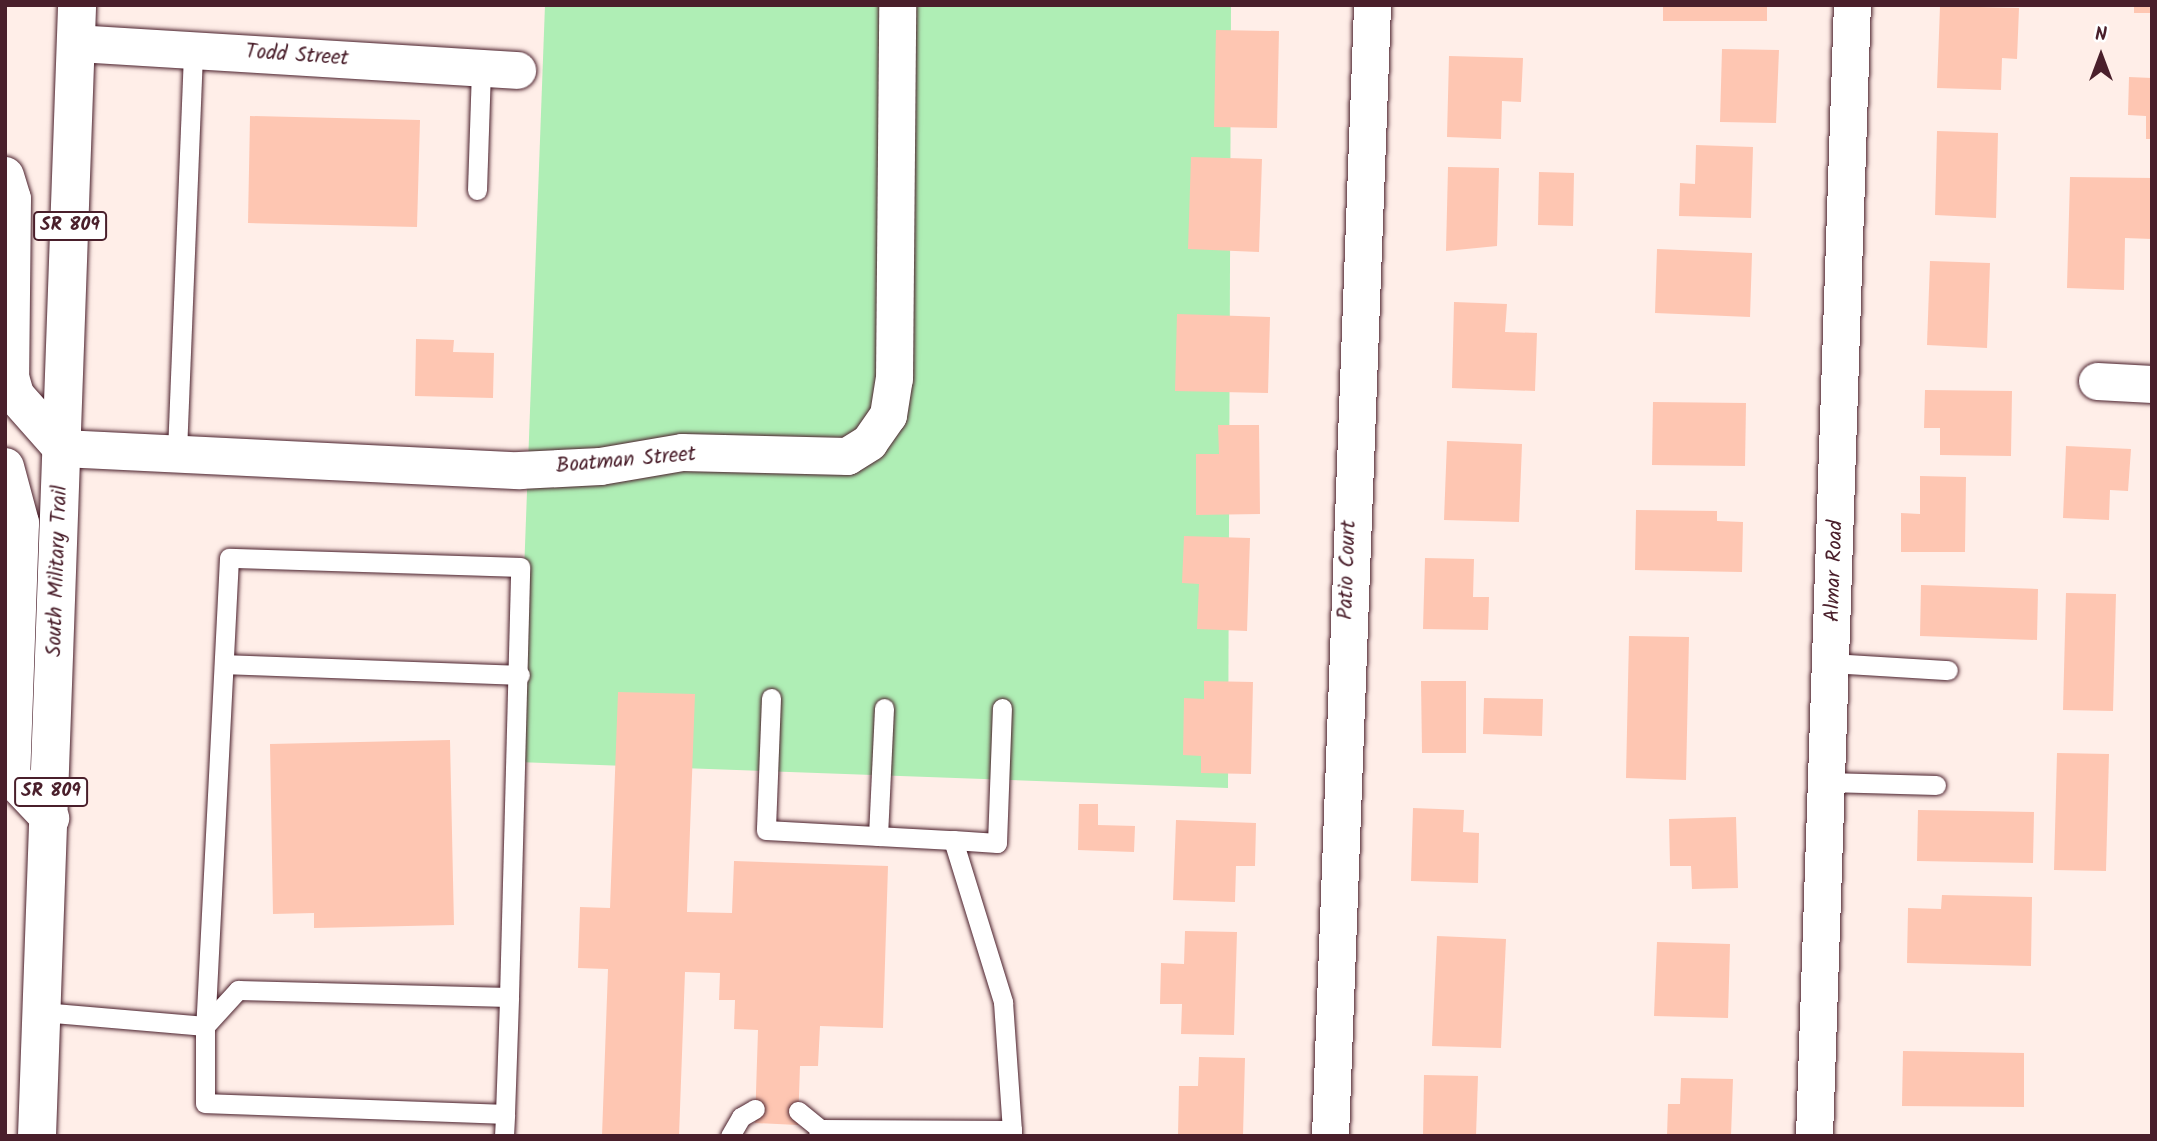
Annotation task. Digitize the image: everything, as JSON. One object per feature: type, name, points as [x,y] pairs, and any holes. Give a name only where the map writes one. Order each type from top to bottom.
[{"type":"main road","name":"South Military Trail","points":[[37,1136],[77,5]]},
{"type":"main road","points":[[5,176],[12,199],[10,377],[15,395],[62,448]]},
{"type":"main road","points":[[5,467],[20,523],[11,777],[50,818]]},
{"type":"street","name":"Boatman Street","points":[[62,448],[519,470],[600,466],[682,452],[847,456],[869,442],[888,415],[894,379],[897,5]]},
{"type":"street","name":"Patio Court","points":[[1330,1136],[1372,5]]},
{"type":"street","name":"Almar Road","points":[[1814,1136],[1832,663],[1852,5]]},
{"type":"street","name":"Todd Street","points":[[76,43],[517,70]]},
{"type":"street","points":[[2097,381],[2152,384]]},
{"type":"lane","points":[[177,452],[193,50]]},
{"type":"lane","points":[[477,190],[481,68]]},
{"type":"lane","points":[[504,1136],[505,1114],[520,675],[520,567],[229,558],[205,1026],[205,1103],[505,1114]]},
{"type":"lane","points":[[1832,663],[1948,670]]},
{"type":"lane","points":[[224,664],[520,675]]},
{"type":"lane","points":[[771,698],[766,830],[997,843],[1002,708]]},
{"type":"lane","points":[[878,836],[884,708]]},
{"type":"lane","points":[[1828,782],[1936,785]]},
{"type":"lane","points":[[798,1111],[819,1132],[1012,1133],[1003,1002],[953,840]]},
{"type":"lane","points":[[205,1026],[238,990],[509,997]]},
{"type":"lane","points":[[42,1013],[205,1026]]},
{"type":"lane","points":[[730,1136],[741,1117],[755,1109]]},
{"type":"green space","points":[[545,5],[1231,5],[1228,788],[517,762]]},
{"type":"building","points":[[1663,5],[1767,5],[1767,21],[1663,21]]},
{"type":"building","points":[[2134,5],[2152,5],[2152,13],[2134,13]]},
{"type":"building","points":[[1940,6],[2019,8],[2017,59],[2002,58],[2001,90],[1937,88]]},
{"type":"building","points":[[1216,30],[1279,31],[1277,128],[1214,127]]},
{"type":"building","points":[[1722,49],[1779,50],[1776,123],[1720,122]]},
{"type":"building","points":[[1449,56],[1523,58],[1521,102],[1502,101],[1501,139],[1447,137]]},
{"type":"building","points":[[2129,77],[2152,78],[2152,139],[2146,139],[2146,116],[2128,115]]},
{"type":"building","points":[[250,116],[420,120],[417,227],[248,223]]},
{"type":"building","points":[[1937,131],[1998,133],[1996,218],[1935,215]]},
{"type":"building","points":[[1696,145],[1753,147],[1751,218],[1679,216],[1680,183],[1695,184]]},
{"type":"building","points":[[1191,157],[1262,159],[1259,252],[1188,249]]},
{"type":"building","points":[[1448,167],[1499,168],[1497,246],[1446,251]]},
{"type":"building","points":[[1539,172],[1574,173],[1573,226],[1538,225]]},
{"type":"building","points":[[2070,177],[2152,178],[2152,239],[2125,238],[2124,290],[2067,288]]},
{"type":"building","points":[[1657,249],[1752,253],[1750,317],[1655,313]]},
{"type":"building","points":[[1930,261],[1990,263],[1987,348],[1927,345]]},
{"type":"building","points":[[1454,302],[1507,304],[1505,332],[1537,333],[1535,391],[1452,388]]},
{"type":"building","points":[[1177,314],[1270,317],[1268,393],[1175,391]]},
{"type":"building","points":[[416,339],[454,340],[453,352],[494,353],[493,398],[415,396]]},
{"type":"building","points":[[1925,390],[2012,391],[2011,456],[1940,455],[1940,428],[1924,428]]},
{"type":"building","points":[[1653,402],[1746,403],[1745,466],[1652,465]]},
{"type":"building","points":[[1218,425],[1259,425],[1260,514],[1196,515],[1196,454],[1219,454]]},
{"type":"building","points":[[1447,441],[1522,444],[1519,522],[1444,520]]},
{"type":"building","points":[[2066,446],[2131,449],[2128,491],[2110,490],[2109,520],[2063,518]]},
{"type":"building","points":[[1920,476],[1966,477],[1965,552],[1901,552],[1901,513],[1920,514]]},
{"type":"building","points":[[1636,510],[1717,511],[1717,521],[1743,522],[1742,572],[1635,570]]},
{"type":"building","points":[[1184,536],[1250,538],[1247,631],[1197,629],[1199,584],[1182,583]]},
{"type":"building","points":[[1425,558],[1474,559],[1473,597],[1489,597],[1488,630],[1423,629]]},
{"type":"building","points":[[1921,585],[2038,589],[2037,640],[1920,636]]},
{"type":"building","points":[[2066,593],[2116,594],[2113,711],[2063,710]]},
{"type":"building","points":[[1629,636],[1689,637],[1686,780],[1626,778]]},
{"type":"building","points":[[1204,681],[1253,682],[1251,774],[1201,773],[1201,756],[1183,755],[1184,698],[1204,699]]},
{"type":"building","points":[[1421,681],[1466,681],[1466,753],[1422,753]]},
{"type":"building","points":[[618,692],[695,694],[687,912],[732,913],[734,861],[888,866],[883,1028],[820,1026],[818,1066],[800,1066],[798,1125],[755,1123],[758,1030],[734,1029],[735,1000],[719,1000],[720,973],[685,972],[679,1136],[602,1136],[608,969],[578,968],[580,907],[610,908]]},
{"type":"building","points":[[1484,698],[1543,699],[1542,736],[1483,734]]},
{"type":"building","points":[[450,740],[454,925],[314,928],[314,913],[273,914],[270,744]]},
{"type":"building","points":[[2057,753],[2109,754],[2106,871],[2054,870]]},
{"type":"building","points":[[1079,804],[1098,804],[1098,825],[1135,826],[1134,852],[1078,850]]},
{"type":"building","points":[[1413,808],[1464,810],[1463,832],[1479,833],[1478,883],[1411,881]]},
{"type":"building","points":[[1918,810],[2034,812],[2033,863],[1917,861]]},
{"type":"building","points":[[1736,817],[1738,888],[1692,889],[1691,866],[1670,866],[1669,819]]},
{"type":"building","points":[[1176,820],[1256,823],[1255,866],[1236,866],[1235,902],[1173,900]]},
{"type":"building","points":[[1942,895],[2032,897],[2031,966],[1907,963],[1908,908],[1941,909]]},
{"type":"building","points":[[1185,931],[1237,932],[1234,1035],[1181,1034],[1182,1004],[1160,1004],[1161,963],[1184,964]]},
{"type":"building","points":[[1437,936],[1506,939],[1501,1048],[1432,1046]]},
{"type":"building","points":[[1657,942],[1730,944],[1728,1018],[1654,1016]]},
{"type":"building","points":[[1903,1051],[2024,1053],[2024,1107],[1902,1106]]},
{"type":"building","points":[[1199,1057],[1245,1058],[1243,1136],[1178,1135],[1179,1086],[1198,1086]]},
{"type":"building","points":[[1424,1075],[1478,1076],[1476,1136],[1423,1136]]},
{"type":"building","points":[[1681,1078],[1733,1079],[1731,1136],[1667,1136],[1668,1104],[1680,1104]]}]
